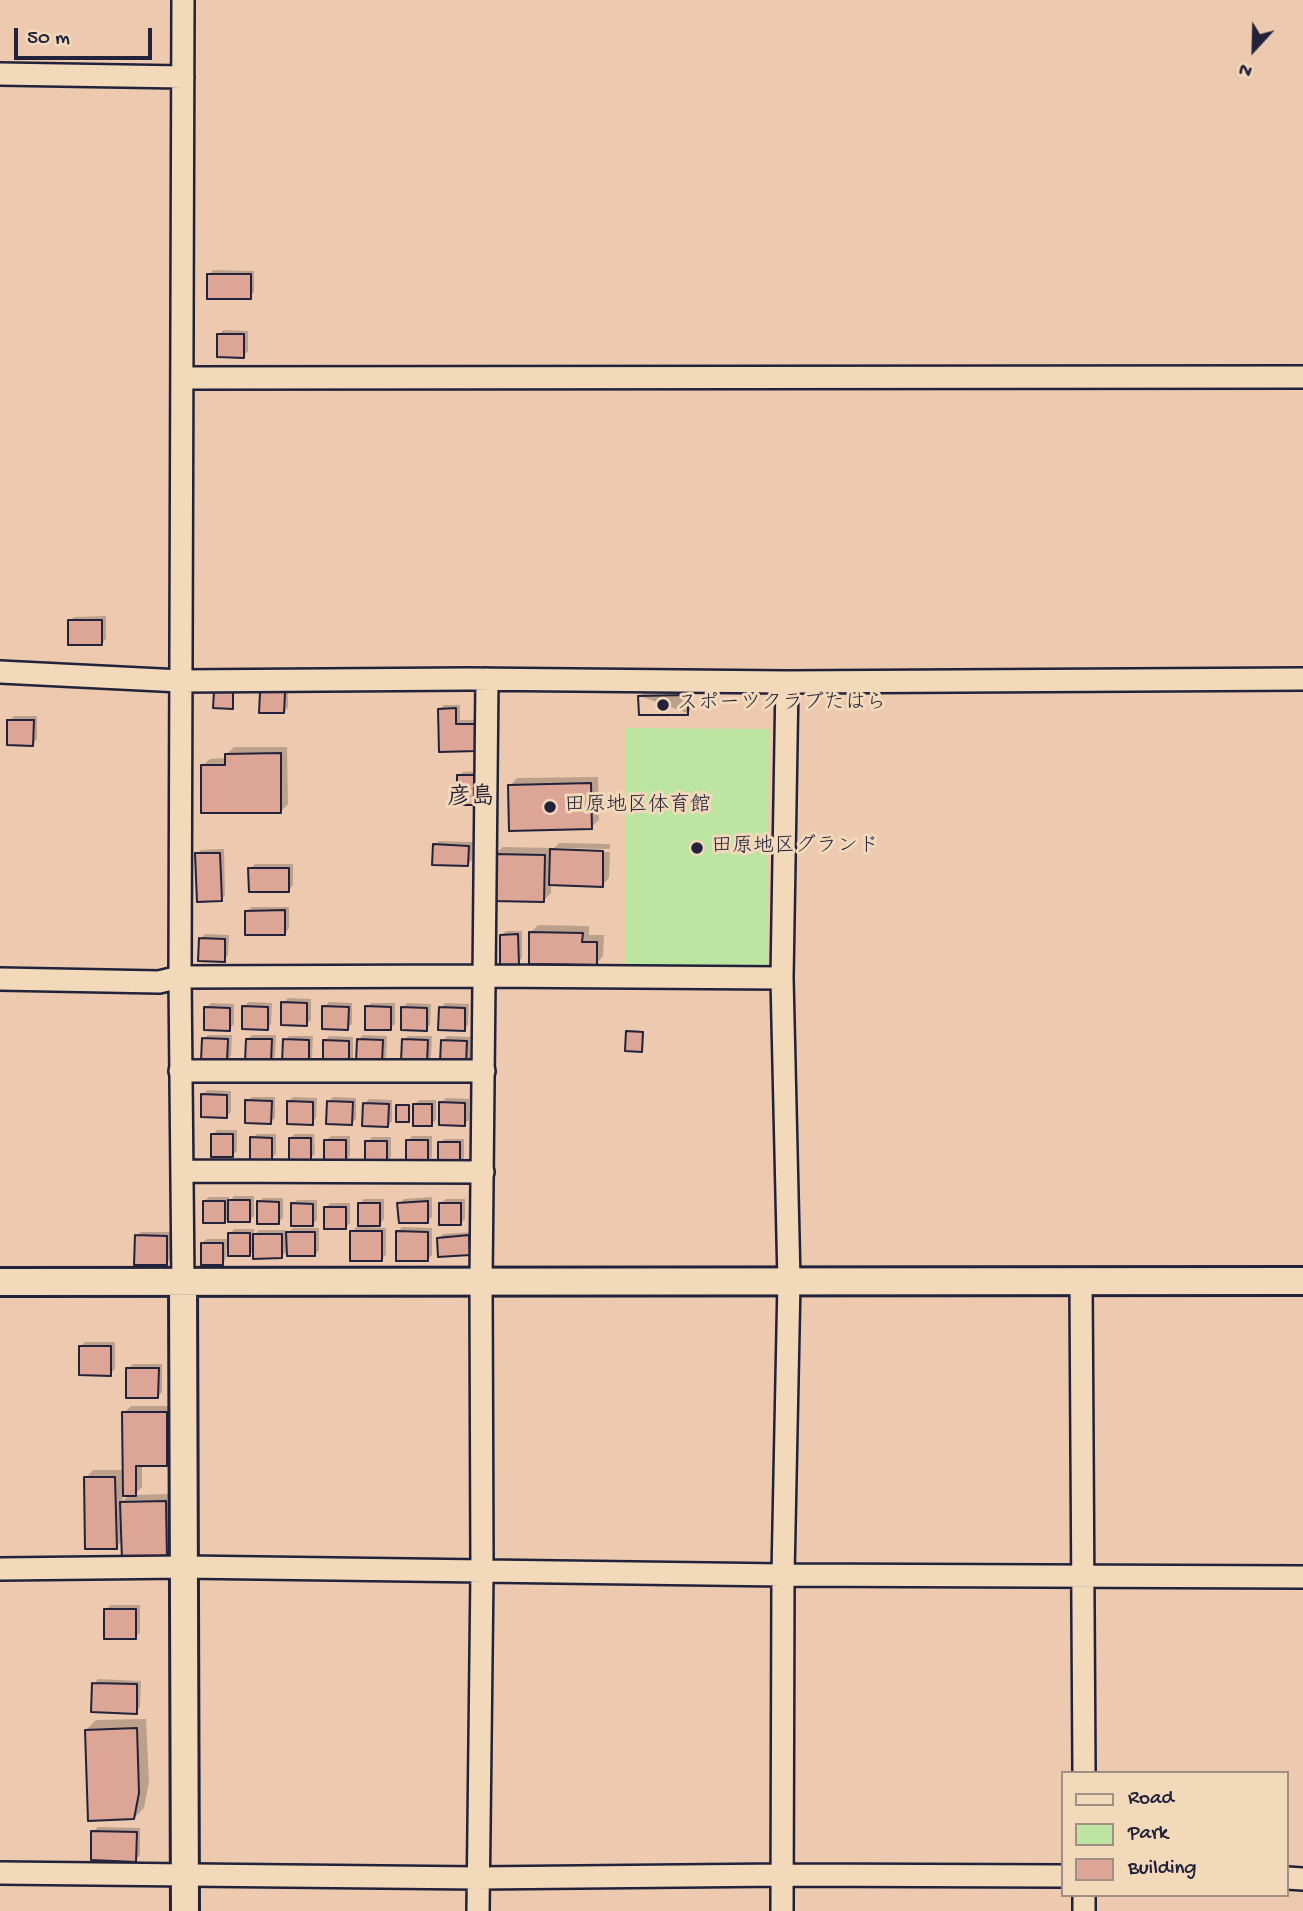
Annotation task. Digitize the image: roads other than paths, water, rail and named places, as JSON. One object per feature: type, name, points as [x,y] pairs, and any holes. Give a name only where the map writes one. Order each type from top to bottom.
[{"type":"street","points":[[183,0],[180,1071],[185,1911]]},
{"type":"street","points":[[0,74],[183,77]]},
{"type":"street","points":[[183,378],[1303,377]]},
{"type":"street","points":[[0,673],[181,681],[487,679],[787,682],[1303,678]]},
{"type":"street","points":[[478,1911],[487,679]]},
{"type":"street","points":[[782,1911],[783,1575],[789,1282],[782,978],[787,682]]},
{"type":"street","points":[[0,979],[159,982],[180,977],[782,978]]},
{"type":"street","points":[[180,1071],[484,1071]]},
{"type":"street","points":[[182,1171],[482,1172]]},
{"type":"street","points":[[1081,1281],[1084,1771]]},
{"type":"street","points":[[0,1282],[1303,1282]]},
{"type":"street","points":[[0,1569],[184,1567],[783,1575],[1303,1577]]},
{"type":"street","points":[[0,1873],[478,1878],[1062,1876]]},
{"type":"place","name":"スポーツクラブたはら","points":[[663,705]]},
{"type":"place","name":"田原地区体育館","points":[[550,807]]},
{"type":"place","name":"田原地区グランド","points":[[697,848]]},
{"type":"district","name":"彦島","points":[[471,799]]}]
